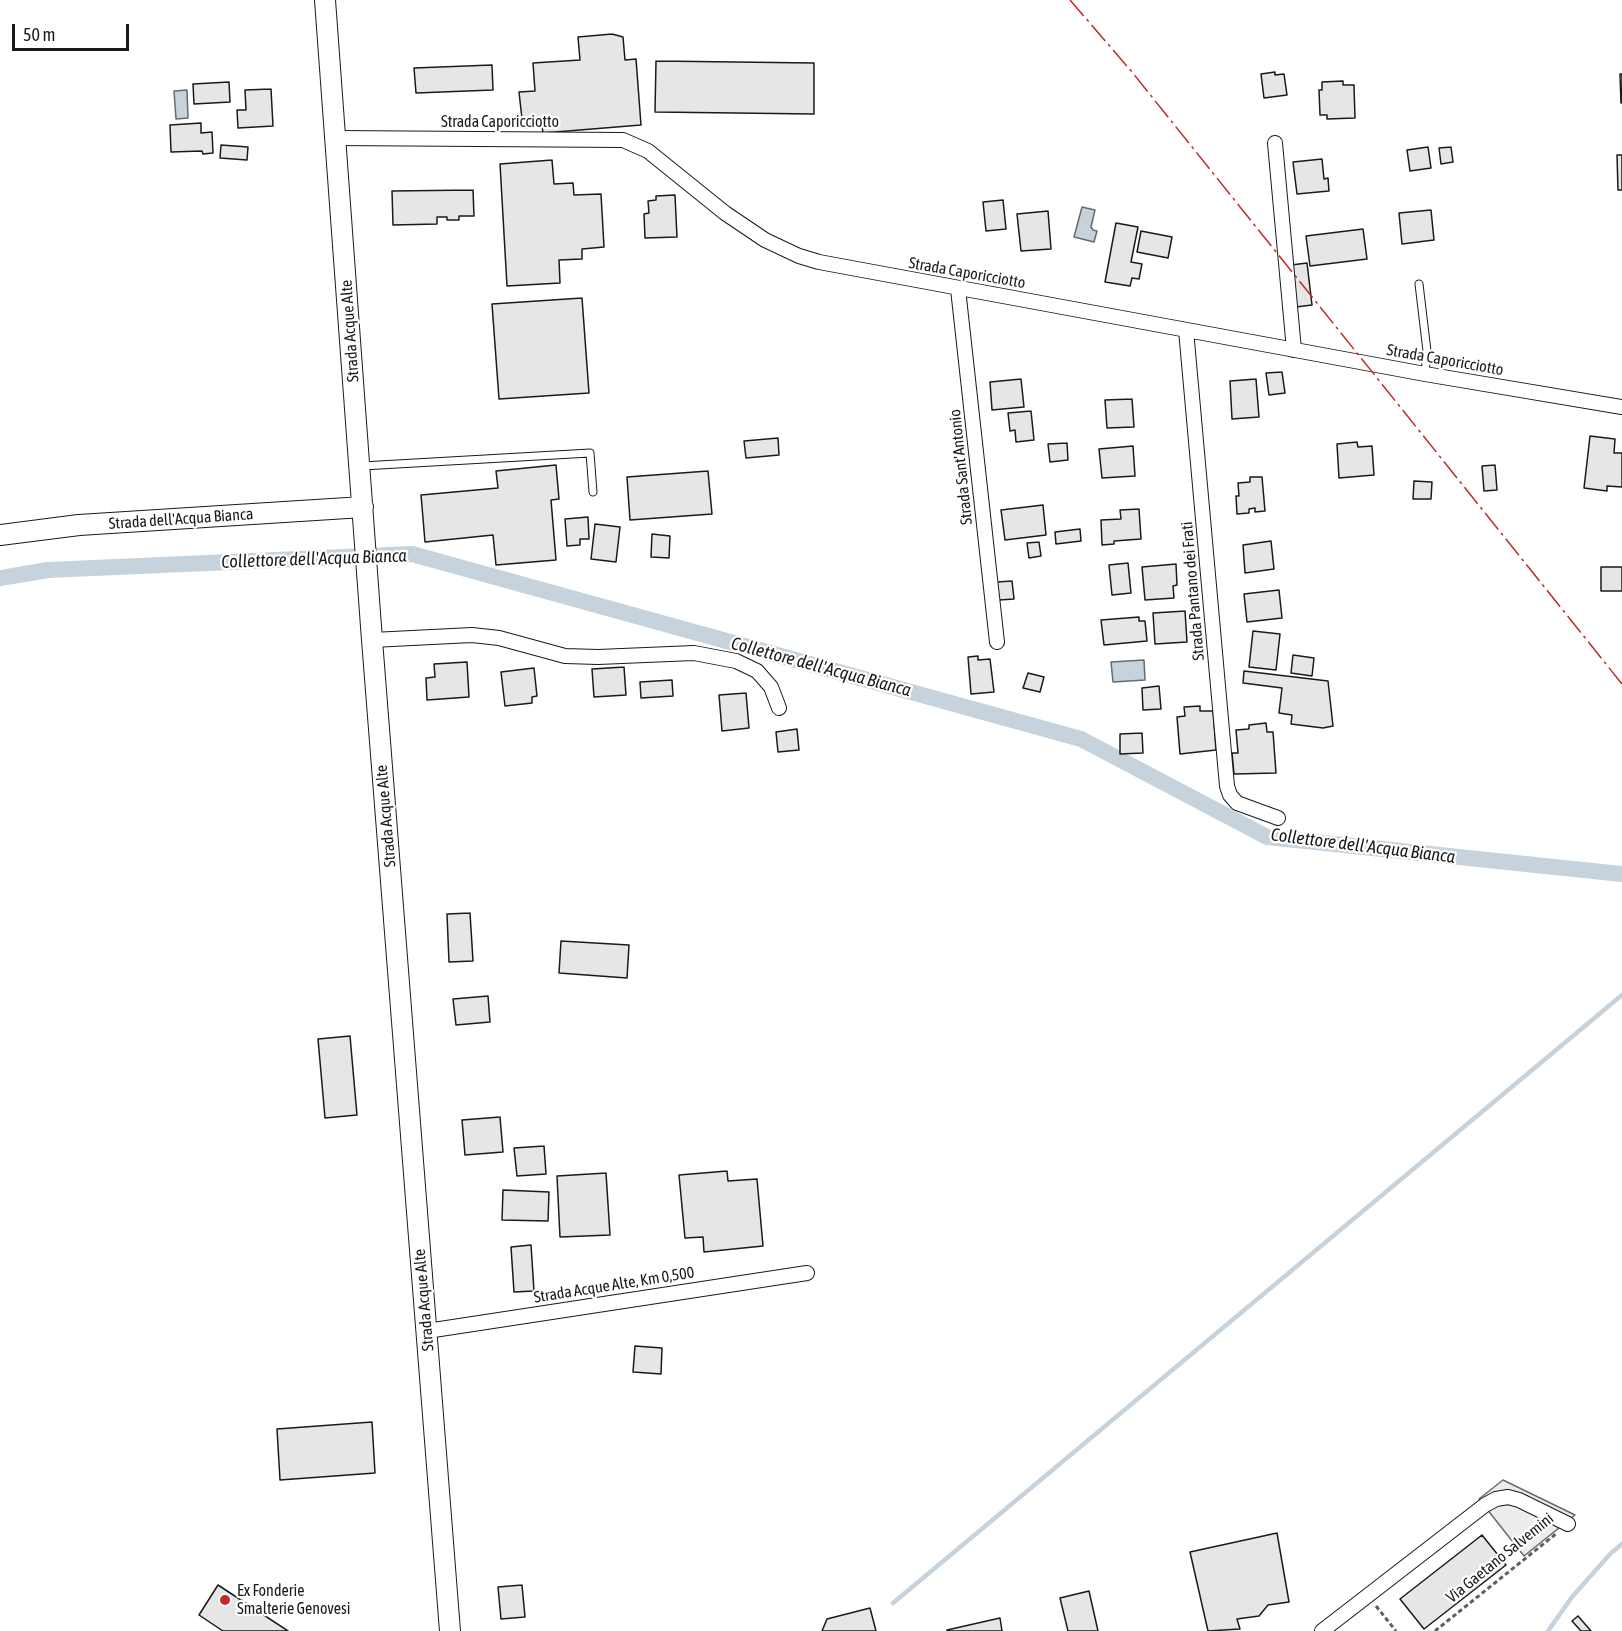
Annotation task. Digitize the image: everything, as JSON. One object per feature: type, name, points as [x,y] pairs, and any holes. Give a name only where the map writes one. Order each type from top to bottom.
[{"type":"main road","name":"Strada Acque Alte","points":[[325,0],[372,640],[450,1631]]},
{"type":"main road","name":"Strada dell'Acqua Bianca","points":[[0,535],[79,525],[363,507]]},
{"type":"street","name":"Strada Caporicciotto","points":[[335,138],[623,140],[648,151],[736,221],[782,248],[828,264],[1425,374],[1622,407]]},
{"type":"street","points":[[1275,143],[1294,350]]},
{"type":"street","name":"Strada Sant'Antonio","points":[[958,289],[997,642]]},
{"type":"street","name":"Strada Pantano dei Frati","points":[[1185,330],[1227,786],[1230,795],[1237,803],[1278,818]]},
{"type":"street","points":[[372,640],[472,634],[499,638],[565,656],[694,653],[736,661],[757,671],[769,682],[779,708]]},
{"type":"street","name":"Strada Acque Alte, Km 0,500","points":[[427,1330],[807,1273]]},
{"type":"street","name":"Via Gaetano Salvemini","points":[[1322,1631],[1485,1505],[1496,1499],[1508,1497],[1519,1500],[1568,1524]]},
{"type":"lane","points":[[1419,284],[1426,351],[1425,374]]},
{"type":"lane","points":[[360,466],[590,453],[593,492]]},
{"type":"path","name":"Via Gaetano Salvemini","points":[[1435,1631],[1568,1524]]},
{"type":"path","points":[[1367,1596],[1396,1631]]},
{"type":"shaded area","points":[[187,90],[188,118],[176,119],[174,91]]},
{"type":"shaded area","points":[[1082,207],[1095,210],[1091,227],[1097,231],[1094,242],[1074,237]]},
{"type":"shaded area","points":[[1144,660],[1145,680],[1113,682],[1111,662]]},
{"type":"shaded area","points":[[1503,1480],[1575,1515],[1524,1556],[1479,1499]]},
{"type":"building","points":[[612,34],[623,37],[625,60],[636,59],[641,125],[543,133],[542,126],[523,128],[519,92],[535,91],[533,63],[580,60],[578,37]]},
{"type":"building","points":[[656,61],[814,63],[814,114],[655,112]]},
{"type":"building","points":[[492,65],[493,90],[416,93],[414,68]]},
{"type":"building","points":[[1275,72],[1275,75],[1284,74],[1287,95],[1264,98],[1261,74]]},
{"type":"building","points":[[1620,74],[1622,74],[1622,103],[1621,103]]},
{"type":"building","points":[[1343,81],[1343,85],[1354,85],[1355,118],[1327,119],[1327,115],[1320,115],[1319,90],[1322,90],[1322,82]]},
{"type":"building","points":[[229,82],[230,102],[194,104],[193,84]]},
{"type":"building","points":[[271,89],[273,126],[238,128],[237,110],[246,110],[245,90]]},
{"type":"building","points":[[201,123],[201,133],[212,132],[213,153],[171,152],[170,125]]},
{"type":"building","points":[[221,145],[248,147],[247,160],[220,158]]},
{"type":"building","points":[[1428,147],[1431,168],[1410,171],[1407,150]]},
{"type":"building","points":[[1451,147],[1453,162],[1441,164],[1439,148]]},
{"type":"building","points":[[1617,155],[1622,155],[1622,190],[1618,190]]},
{"type":"building","points":[[1322,159],[1324,179],[1328,178],[1329,191],[1297,194],[1293,162]]},
{"type":"building","points":[[552,160],[554,184],[573,183],[574,195],[601,194],[604,247],[582,249],[582,259],[559,260],[560,283],[507,286],[500,164]]},
{"type":"building","points":[[473,190],[474,216],[459,216],[459,220],[437,217],[437,224],[393,225],[392,191]]},
{"type":"building","points":[[675,195],[677,237],[645,238],[644,214],[649,213],[648,201],[656,200],[656,196]]},
{"type":"building","points":[[1003,200],[1006,229],[986,231],[983,202]]},
{"type":"building","points":[[1431,210],[1434,240],[1402,244],[1399,213]]},
{"type":"building","points":[[1048,211],[1051,249],[1021,251],[1017,214]]},
{"type":"building","points":[[1116,223],[1138,227],[1131,262],[1142,264],[1139,279],[1132,278],[1130,286],[1105,282]]},
{"type":"building","points":[[1363,229],[1367,259],[1310,266],[1306,236]]},
{"type":"building","points":[[1141,231],[1172,237],[1168,258],[1137,252]]},
{"type":"building","points":[[1307,263],[1312,305],[1296,307],[1291,265]]},
{"type":"building","points":[[582,298],[589,393],[499,399],[492,304]]},
{"type":"building","points":[[1282,372],[1285,393],[1269,395],[1266,373]]},
{"type":"building","points":[[1021,379],[1024,407],[992,410],[990,382]]},
{"type":"building","points":[[1256,379],[1259,417],[1232,419],[1230,381]]},
{"type":"building","points":[[1132,399],[1134,427],[1107,428],[1105,400]]},
{"type":"building","points":[[1031,411],[1034,440],[1016,442],[1015,430],[1010,431],[1008,413]]},
{"type":"building","points":[[1590,436],[1615,439],[1614,453],[1622,453],[1622,487],[1607,486],[1607,491],[1584,488]]},
{"type":"building","points":[[778,438],[779,455],[746,458],[744,441]]},
{"type":"building","points":[[1357,442],[1358,447],[1372,446],[1374,475],[1339,478],[1337,444]]},
{"type":"building","points":[[1067,443],[1068,460],[1050,462],[1048,444]]},
{"type":"building","points":[[1133,446],[1135,476],[1102,478],[1099,449]]},
{"type":"building","points":[[556,465],[559,499],[551,500],[556,560],[496,565],[493,535],[425,542],[421,495],[498,488],[496,471]]},
{"type":"building","points":[[1495,465],[1497,490],[1484,491],[1482,466]]},
{"type":"building","points":[[708,471],[712,514],[630,520],[627,477]]},
{"type":"building","points":[[1250,477],[1262,477],[1265,511],[1255,512],[1255,508],[1249,509],[1249,513],[1237,514],[1238,483],[1250,482]]},
{"type":"building","points":[[1414,481],[1432,482],[1431,499],[1413,499]]},
{"type":"building","points":[[1043,505],[1046,535],[1005,540],[1001,510]]},
{"type":"building","points":[[1139,509],[1141,539],[1114,541],[1114,544],[1102,545],[1101,520],[1121,519],[1120,510]]},
{"type":"building","points":[[588,517],[589,539],[580,539],[580,545],[567,546],[565,519]]},
{"type":"building","points":[[595,524],[620,527],[616,562],[591,559]]},
{"type":"building","points":[[1080,529],[1081,541],[1056,544],[1055,532]]},
{"type":"building","points":[[652,534],[670,536],[669,558],[651,557]]},
{"type":"building","points":[[1271,541],[1274,569],[1245,573],[1243,545]]},
{"type":"building","points":[[1039,542],[1041,556],[1029,558],[1027,543]]},
{"type":"building","points":[[1128,563],[1131,593],[1112,595],[1109,565]]},
{"type":"building","points":[[1176,564],[1177,585],[1173,586],[1174,598],[1145,600],[1142,567]]},
{"type":"building","points":[[1601,567],[1622,567],[1622,591],[1601,591]]},
{"type":"building","points":[[1012,581],[1014,599],[999,600],[997,582]]},
{"type":"building","points":[[1279,590],[1282,618],[1247,622],[1244,594]]},
{"type":"building","points":[[1185,611],[1187,642],[1155,644],[1153,613]]},
{"type":"building","points":[[1139,617],[1139,621],[1145,621],[1147,641],[1104,645],[1101,620]]},
{"type":"building","points":[[1253,631],[1280,634],[1276,670],[1249,667]]},
{"type":"building","points":[[1293,655],[1314,658],[1312,676],[1291,673]]},
{"type":"building","points":[[978,656],[978,660],[990,659],[994,692],[971,694],[968,657]]},
{"type":"building","points":[[467,662],[469,697],[427,700],[426,678],[435,677],[434,664]]},
{"type":"building","points":[[624,667],[626,695],[594,697],[592,669]]},
{"type":"building","points":[[534,668],[537,696],[532,697],[532,703],[505,706],[501,672]]},
{"type":"building","points":[[1244,671],[1328,681],[1333,726],[1323,728],[1291,724],[1292,715],[1279,713],[1282,688],[1243,683]]},
{"type":"building","points":[[1028,673],[1044,677],[1040,692],[1023,688]]},
{"type":"building","points":[[672,680],[673,696],[641,698],[640,682]]},
{"type":"building","points":[[1159,686],[1161,709],[1143,710],[1142,688]]},
{"type":"building","points":[[746,693],[749,728],[722,731],[719,695]]},
{"type":"building","points":[[1200,706],[1200,711],[1213,711],[1216,750],[1180,754],[1177,717],[1185,716],[1184,707]]},
{"type":"building","points":[[1266,723],[1267,732],[1273,732],[1276,773],[1234,774],[1232,753],[1238,753],[1236,730],[1249,729],[1249,725]]},
{"type":"building","points":[[797,729],[799,750],[778,752],[776,732]]},
{"type":"building","points":[[1142,733],[1143,753],[1120,754],[1120,734]]},
{"type":"building","points":[[470,913],[473,961],[449,962],[447,914]]},
{"type":"building","points":[[561,941],[629,945],[627,978],[559,973]]},
{"type":"building","points":[[488,996],[490,1022],[456,1025],[453,999]]},
{"type":"building","points":[[350,1036],[357,1115],[325,1118],[318,1039]]},
{"type":"building","points":[[500,1117],[503,1152],[465,1155],[462,1120]]},
{"type":"building","points":[[544,1146],[546,1174],[517,1176],[514,1148]]},
{"type":"building","points":[[727,1171],[728,1181],[757,1179],[763,1246],[704,1252],[703,1237],[685,1238],[679,1175]]},
{"type":"building","points":[[606,1173],[610,1235],[560,1237],[557,1176]]},
{"type":"building","points":[[503,1190],[549,1192],[548,1221],[502,1220]]},
{"type":"building","points":[[531,1245],[534,1291],[514,1292],[511,1247]]},
{"type":"building","points":[[635,1346],[662,1348],[661,1374],[633,1372]]},
{"type":"building","points":[[372,1422],[375,1473],[280,1480],[277,1429]]},
{"type":"building","points":[[1277,1533],[1289,1602],[1268,1605],[1259,1616],[1237,1619],[1240,1629],[1208,1631],[1190,1552]]},
{"type":"building","points":[[1482,1535],[1506,1565],[1424,1629],[1400,1599]]},
{"type":"building","name":"Ex Fonderie Smalterie Genovesi","points":[[218,1585],[288,1631],[223,1631],[199,1615]]},
{"type":"building","points":[[522,1585],[525,1617],[501,1619],[498,1587]]},
{"type":"building","points":[[1089,1591],[1098,1631],[1068,1631],[1060,1598]]},
{"type":"building","points":[[870,1608],[876,1631],[822,1631],[827,1619]]},
{"type":"building","points":[[1578,1616],[1591,1631],[1581,1631],[1572,1621]]},
{"type":"building","points":[[1000,1618],[1002,1631],[947,1631],[947,1630]]},
{"type":"waterway","name":"Collettore dell'Acqua Bianca","points":[[0,578],[48,570],[412,554],[1081,739],[1267,837],[1622,874]]},
{"type":"waterway","points":[[893,1603],[1622,995]]},
{"type":"waterway","points":[[1548,1631],[1572,1597],[1611,1553],[1622,1544]]},
{"type":"power","points":[[1070,0],[1132,72],[1622,684]]},
{"type":"place","name":"Ex Fonderie Smalterie Genovesi","points":[[225,1600]]}]
